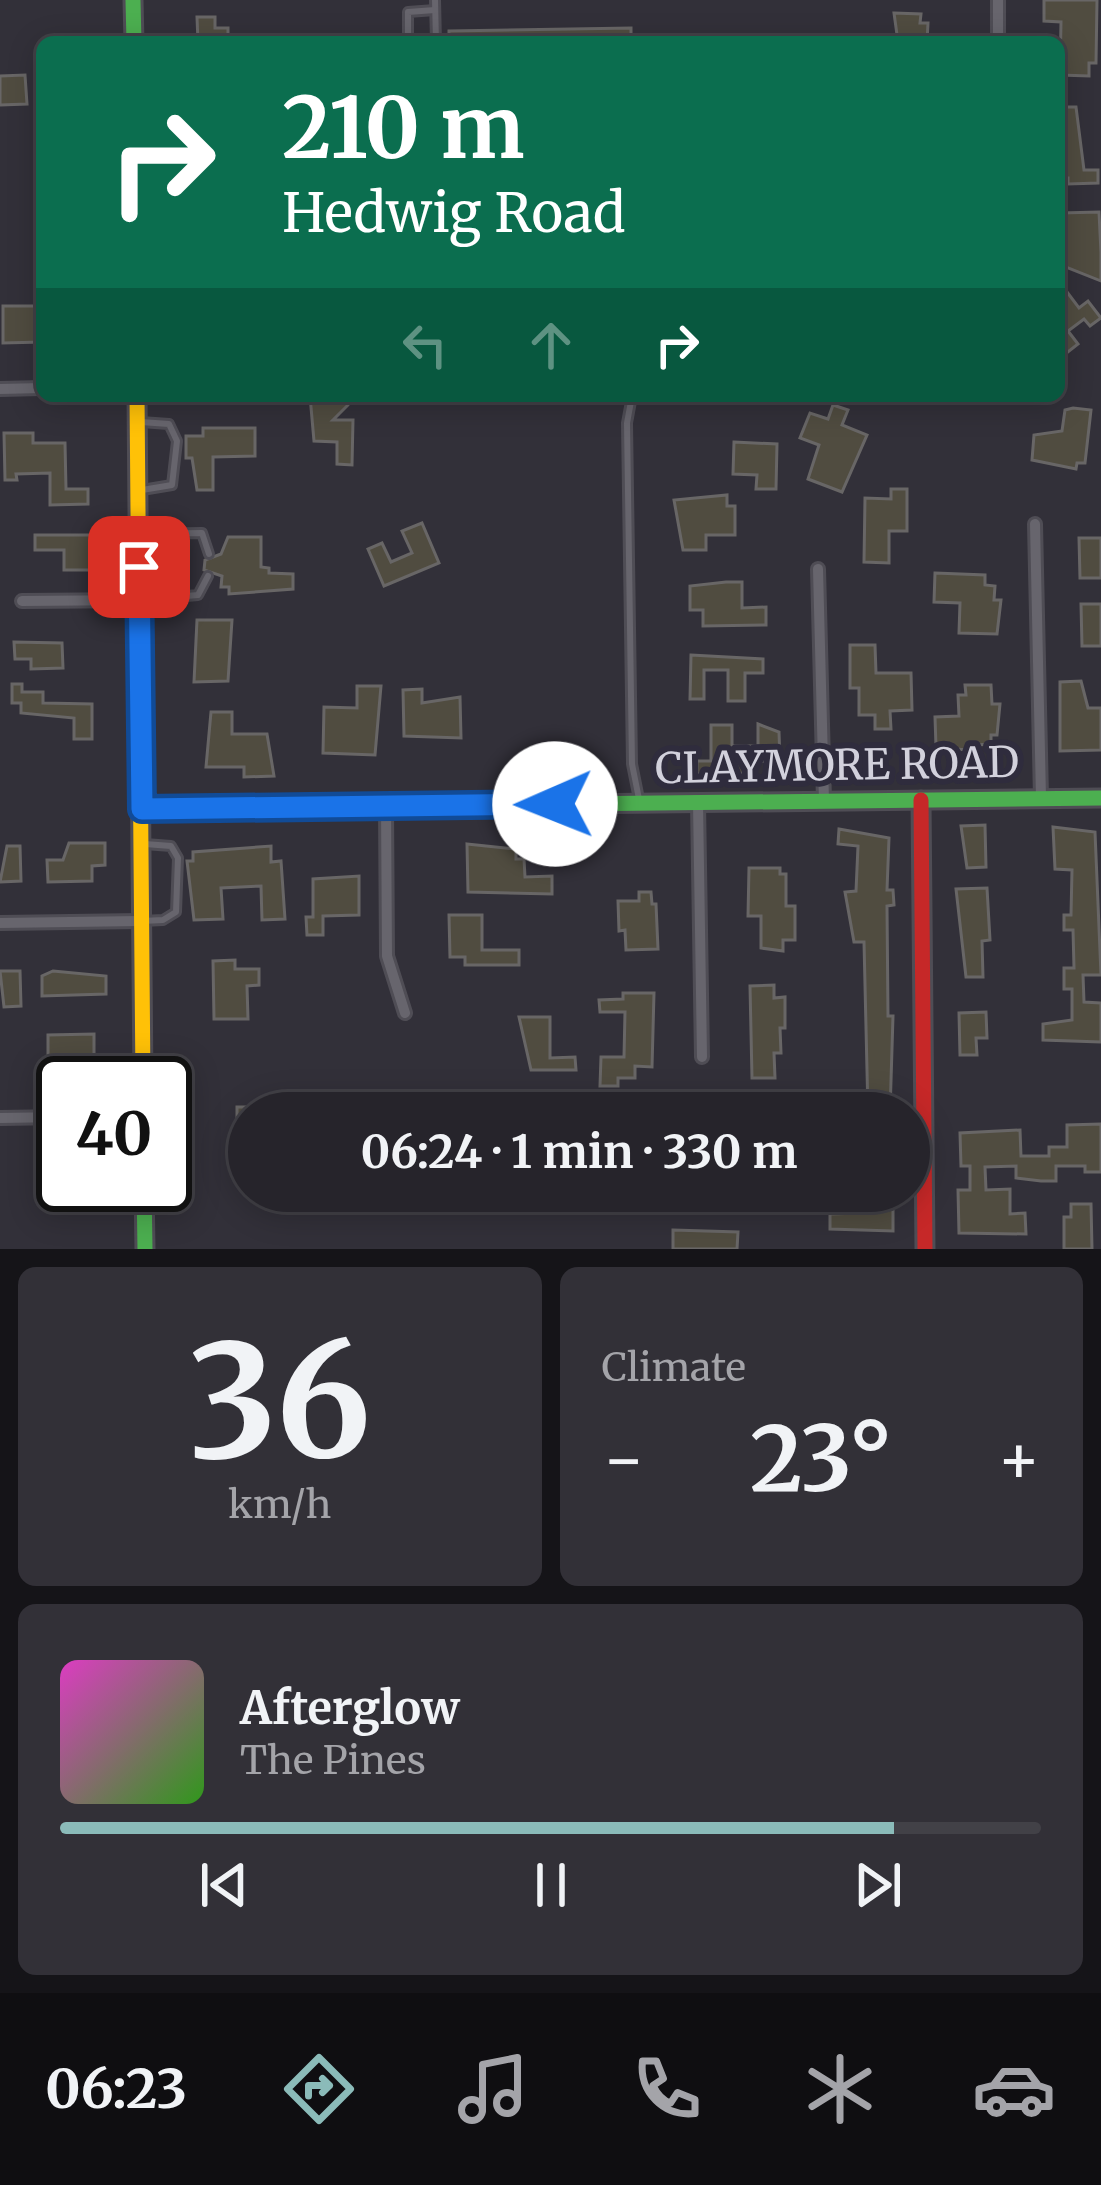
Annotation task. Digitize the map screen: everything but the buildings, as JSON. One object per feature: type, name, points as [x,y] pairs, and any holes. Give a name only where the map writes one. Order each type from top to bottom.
[{"type":"street","points":[[134,0],[134,36]]},
{"type":"street","points":[[998,0],[998,36]]},
{"type":"street","points":[[0,389],[36,388]]},
{"type":"street","points":[[137,402],[142,1056]]},
{"type":"street","points":[[1035,524],[1041,799]]},
{"type":"street","points":[[818,569],[824,801]]},
{"type":"street","points":[[22,601],[140,600]]},
{"type":"street","name":"CLAYMORE ROAD","points":[[142,809],[1101,798]]},
{"type":"street","points":[[921,800],[925,1249]]},
{"type":"street","points":[[698,802],[702,1057]]},
{"type":"street","points":[[386,806],[387,956],[392,986],[406,1013]]},
{"type":"street","points":[[0,923],[140,921]]},
{"type":"street","points":[[0,1118],[36,1117]]},
{"type":"street","points":[[144,1212],[145,1249]]},
{"type":"lane","points":[[409,36],[408,12],[435,5],[436,36]]},
{"type":"lane","points":[[631,402],[627,423],[632,764],[640,803]]},
{"type":"lane","points":[[137,422],[169,424],[178,442],[172,485],[138,490]]},
{"type":"lane","points":[[139,534],[202,533],[209,554]]},
{"type":"lane","points":[[140,600],[198,595],[208,576]]},
{"type":"lane","points":[[140,921],[163,920],[176,912],[178,858],[171,846],[142,844]]},
{"type":"traffic: fast","points":[[133,0],[134,36]]},
{"type":"traffic: fast","points":[[142,809],[1101,798]]},
{"type":"traffic: fast","points":[[144,1212],[145,1249]]},
{"type":"traffic: slow","points":[[137,402],[143,1056]]},
{"type":"traffic: jam","points":[[921,800],[925,1249]]},
{"type":"route","points":[[139,567],[142,809],[555,804]]}]
